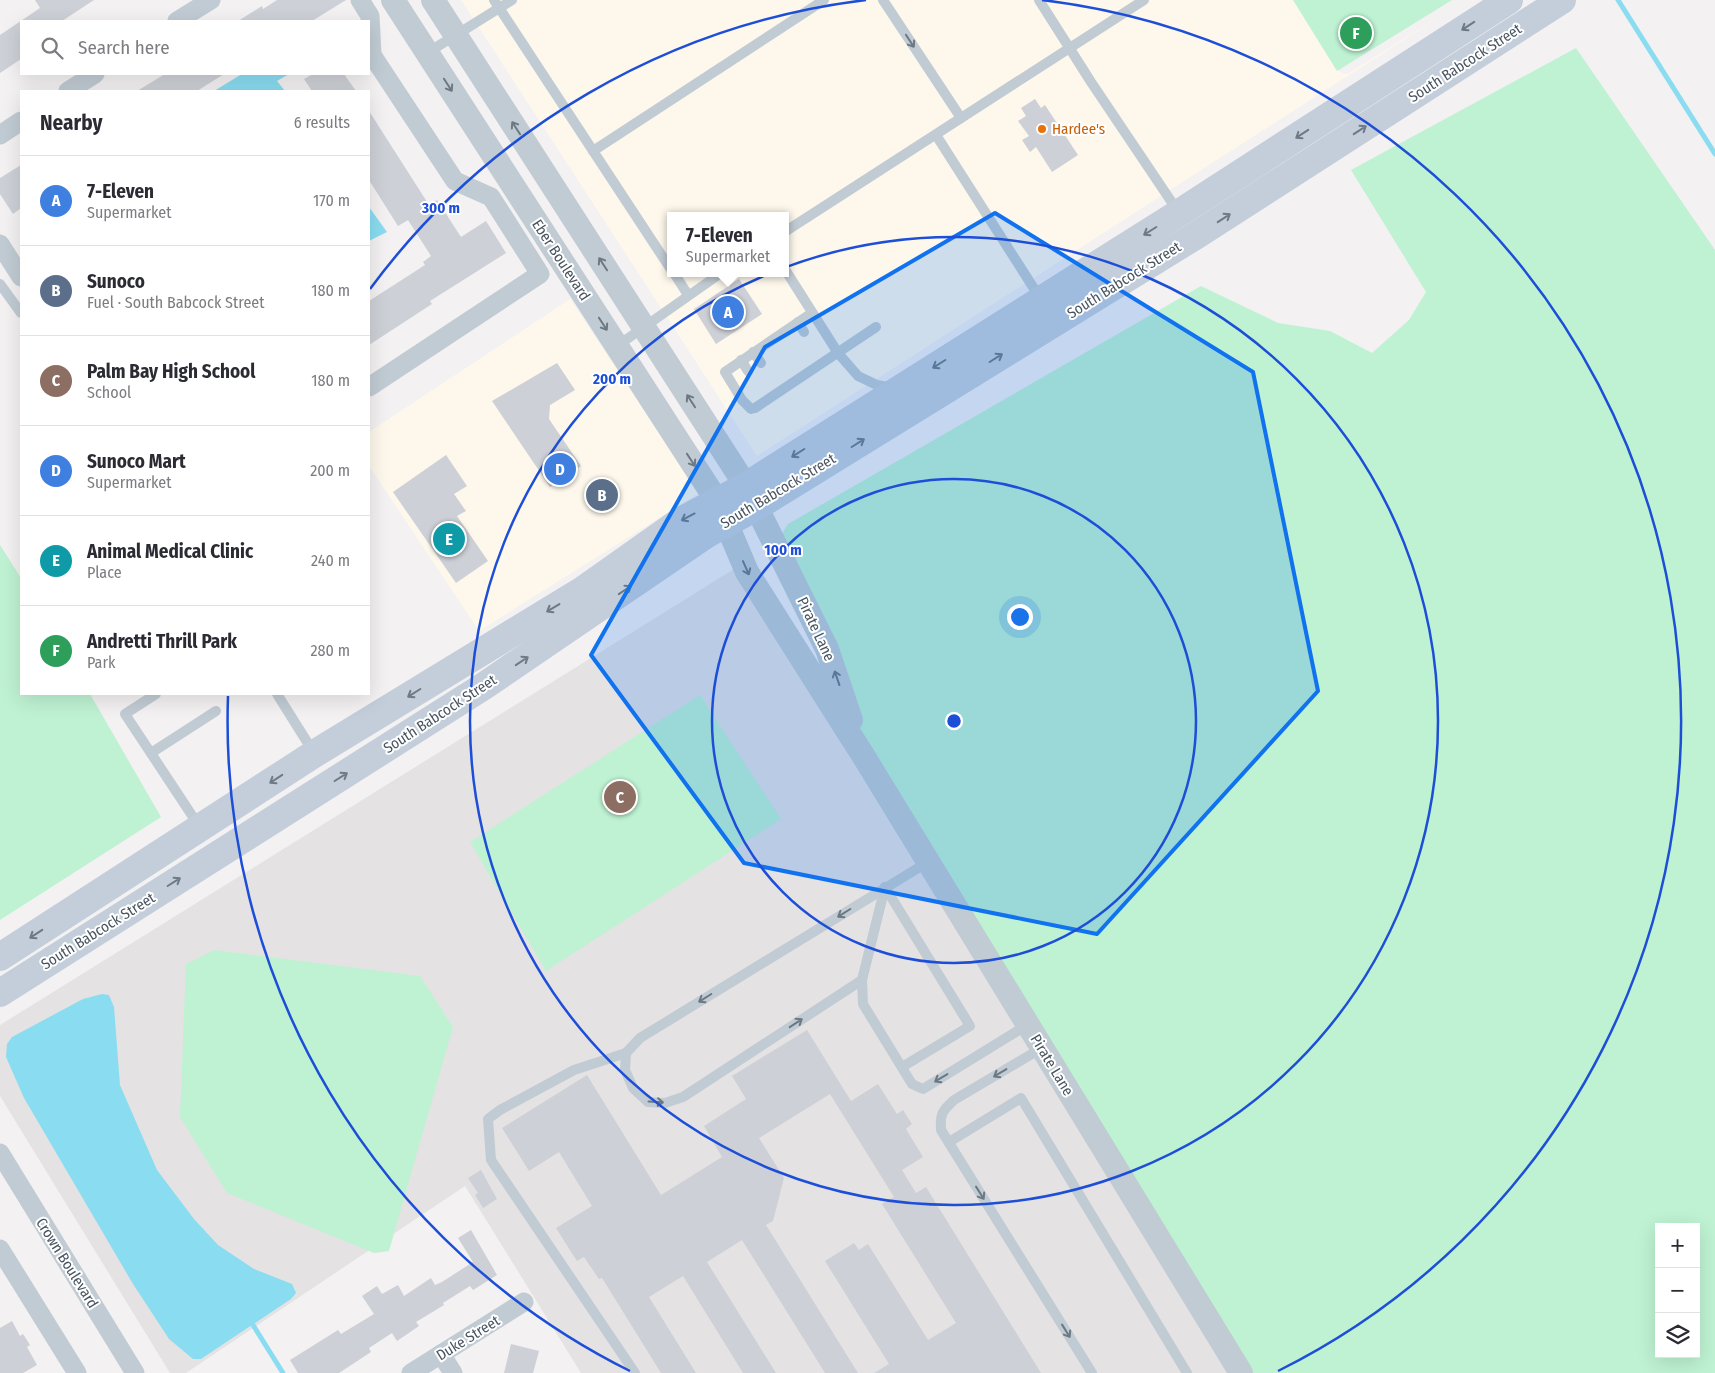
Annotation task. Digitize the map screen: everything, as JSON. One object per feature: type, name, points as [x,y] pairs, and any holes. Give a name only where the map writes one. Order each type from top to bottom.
[{"type":"main road","name":"South Babcock Street","points":[[751,496],[899,390],[1041,300],[1187,224],[1509,0]]},
{"type":"main road","name":"South Babcock Street","points":[[0,957],[314,754],[583,590],[682,520],[722,512],[751,496],[1187,224],[1562,0]]},
{"type":"main road","name":"South Babcock Street","points":[[0,992],[484,686],[707,534],[722,512]]},
{"type":"street","points":[[180,20],[211,0]]},
{"type":"street","points":[[360,0],[370,16],[372,55],[455,181],[491,197],[540,274],[370,386]]},
{"type":"street","name":"Eber Boulevard","points":[[393,0],[722,512]]},
{"type":"street","points":[[434,0],[751,496]]},
{"type":"street","points":[[70,90],[93,75]]},
{"type":"street","points":[[0,135],[20,122]]},
{"type":"street","points":[[0,244],[20,275]]},
{"type":"street","name":"Pirate Lane","points":[[751,496],[827,648],[864,757]]},
{"type":"street","name":"Pirate Lane","points":[[722,512],[748,572],[864,757],[1241,1373]]},
{"type":"street","name":"Crown Boulevard","points":[[0,1153],[135,1373]]},
{"type":"street","points":[[0,1249],[77,1373]]},
{"type":"street","name":"Duke Street","points":[[411,1373],[524,1302]]},
{"type":"street","points":[[441,1354],[453,1373]]},
{"type":"lane","points":[[427,53],[496,4],[512,0]]},
{"type":"lane","points":[[593,151],[824,0]]},
{"type":"lane","points":[[883,0],[961,118]]},
{"type":"lane","points":[[1039,0],[1187,224]]},
{"type":"lane","points":[[789,229],[1144,0]]},
{"type":"lane","points":[[496,4],[667,263]]},
{"type":"lane","points":[[936,135],[1041,300]]},
{"type":"lane","points":[[540,274],[561,260]]},
{"type":"lane","points":[[789,276],[838,353],[858,376],[877,385],[899,390]]},
{"type":"lane","points":[[677,277],[688,295]]},
{"type":"lane","points":[[617,346],[715,277]]},
{"type":"lane","points":[[0,284],[20,312]]},
{"type":"lane","points":[[812,313],[725,372],[742,400],[751,409],[755,408],[765,396],[809,367],[822,359],[838,353],[876,327]]},
{"type":"lane","points":[[798,322],[804,332]]},
{"type":"lane","points":[[784,331],[791,340]]},
{"type":"lane","points":[[771,340],[778,350]]},
{"type":"lane","points":[[753,352],[761,363]]},
{"type":"lane","points":[[741,360],[748,371]]},
{"type":"lane","points":[[154,695],[125,714],[200,828]]},
{"type":"lane","points":[[278,695],[314,754]]},
{"type":"lane","points":[[151,753],[216,711]]},
{"type":"lane","points":[[635,1373],[491,1160],[488,1119],[500,1110],[574,1070],[626,1053],[640,1038],[928,862]]},
{"type":"lane","points":[[885,888],[862,980],[863,1004],[912,1084],[923,1089],[1027,1025]]},
{"type":"lane","points":[[885,888],[970,1026],[902,1067]]},
{"type":"lane","points":[[626,1053],[625,1070],[633,1088],[648,1102],[665,1103],[682,1097],[862,980]]},
{"type":"lane","points":[[1042,1048],[954,1100],[944,1108],[940,1117],[941,1130],[1092,1373]]},
{"type":"lane","points":[[949,1142],[1021,1098],[1187,1373]]},
{"type":"highlighted area","points":[[995,213],[1253,372],[1318,691],[1097,934],[744,863],[591,655],[765,347]]},
{"type":"shaded area","points":[[461,0],[1314,0],[1318,40],[1339,71],[1344,74],[1349,73],[1461,3],[757,456]]},
{"type":"shaded area","points":[[570,299],[699,493],[479,631],[370,468],[370,431]]},
{"type":"shaded area","points":[[734,569],[1228,1373],[581,1373],[465,1186],[186,1373],[170,1373],[0,1096],[0,1025]]},
{"type":"green space","points":[[1293,0],[1452,0],[1337,71]]},
{"type":"green space","points":[[1576,48],[1715,250],[1715,1373],[1241,1373],[864,757],[775,544],[788,524],[1201,286],[1278,323],[1330,331],[1372,353],[1409,320],[1426,292],[1351,170]]},
{"type":"green space","points":[[0,545],[20,576],[20,695],[91,695],[161,817],[0,920]]},
{"type":"green space","points":[[700,695],[781,819],[546,971],[470,842]]},
{"type":"green space","points":[[214,950],[420,976],[453,1027],[389,1251],[374,1253],[227,1193],[180,1117],[186,964]]},
{"type":"water","points":[[240,75],[287,75],[277,81],[284,90],[216,90]]},
{"type":"water","points":[[370,208],[387,232],[370,240]]},
{"type":"water","points":[[102,994],[109,995],[114,1007],[120,1085],[157,1170],[194,1219],[218,1245],[254,1269],[292,1284],[296,1293],[291,1299],[201,1359],[193,1359],[169,1339],[133,1284],[24,1098],[6,1057],[7,1044],[12,1037],[83,999]]},
{"type":"building","points":[[35,0],[94,0],[64,20],[22,20],[40,8]]},
{"type":"building","points":[[277,0],[346,0],[314,20],[240,20],[262,6],[263,9]]},
{"type":"building","points":[[20,22],[20,60],[0,73],[0,35]]},
{"type":"building","points":[[163,75],[222,75],[199,90],[139,90]]},
{"type":"building","points":[[311,75],[345,75],[355,90],[311,90],[304,79]]},
{"type":"building","name":"Hardee's","points":[[1035,99],[1041,108],[1045,105],[1078,155],[1052,172],[1036,147],[1030,152],[1022,140],[1029,136],[1018,121],[1026,116],[1021,108]]},
{"type":"building","points":[[370,113],[429,205],[437,200],[461,237],[486,221],[506,253],[430,301],[432,304],[370,344],[370,300],[425,265],[423,262],[431,256],[408,220],[398,226],[370,182]]},
{"type":"building","points":[[20,166],[20,209],[13,214],[0,194],[0,178]]},
{"type":"building","points":[[739,279],[762,314],[716,344],[694,309]]},
{"type":"building","points":[[557,363],[575,390],[550,405],[549,419],[581,466],[550,487],[492,401]]},
{"type":"building","points":[[446,455],[467,486],[454,494],[466,511],[457,516],[488,561],[456,583],[393,492]]},
{"type":"building","points":[[807,1030],[851,1101],[878,1084],[897,1114],[903,1110],[912,1124],[906,1129],[923,1157],[902,1170],[916,1193],[926,1187],[1041,1373],[874,1373],[889,1364],[825,1261],[854,1243],[859,1250],[868,1244],[928,1340],[956,1323],[882,1204],[894,1197],[830,1094],[759,1138],[784,1178],[773,1221],[766,1225],[858,1373],[825,1373],[742,1240],[707,1262],[776,1373],[743,1373],[683,1276],[649,1297],[696,1373],[661,1373],[602,1278],[599,1279],[584,1257],[577,1261],[556,1228],[592,1206],[559,1152],[529,1171],[502,1128],[587,1075],[661,1195],[722,1157],[704,1126],[746,1099],[732,1076]]},
{"type":"building","points":[[481,1170],[497,1199],[483,1208],[475,1195],[478,1193],[468,1178]]},
{"type":"building","points":[[471,1230],[497,1275],[473,1290],[470,1286],[443,1303],[444,1305],[416,1322],[419,1326],[397,1341],[392,1333],[369,1348],[371,1352],[339,1373],[298,1373],[290,1360],[338,1330],[341,1334],[374,1314],[362,1296],[377,1286],[382,1294],[398,1285],[404,1296],[431,1278],[435,1285],[442,1282],[473,1262],[458,1238]]},
{"type":"building","points":[[12,1321],[20,1336],[23,1334],[30,1345],[27,1347],[37,1365],[23,1373],[0,1373],[0,1328]]},
{"type":"building","points":[[511,1344],[539,1351],[533,1373],[504,1373]]},
{"type":"waterway","points":[[1618,0],[1715,154]]},
{"type":"waterway","points":[[253,1325],[283,1373]]},
{"type":"place","name":"Andretti Thrill Park","points":[[1356,33]]},
{"type":"place","name":"Hardee's","points":[[1042,129]]},
{"type":"place","name":"7-Eleven","points":[[728,312]]},
{"type":"place","name":"Sunoco Mart","points":[[560,469]]},
{"type":"place","name":"Sunoco","points":[[602,495]]},
{"type":"place","name":"Animal Medical Clinic","points":[[449,539]]},
{"type":"place","name":"Palm Bay High School","points":[[620,797]]}]
